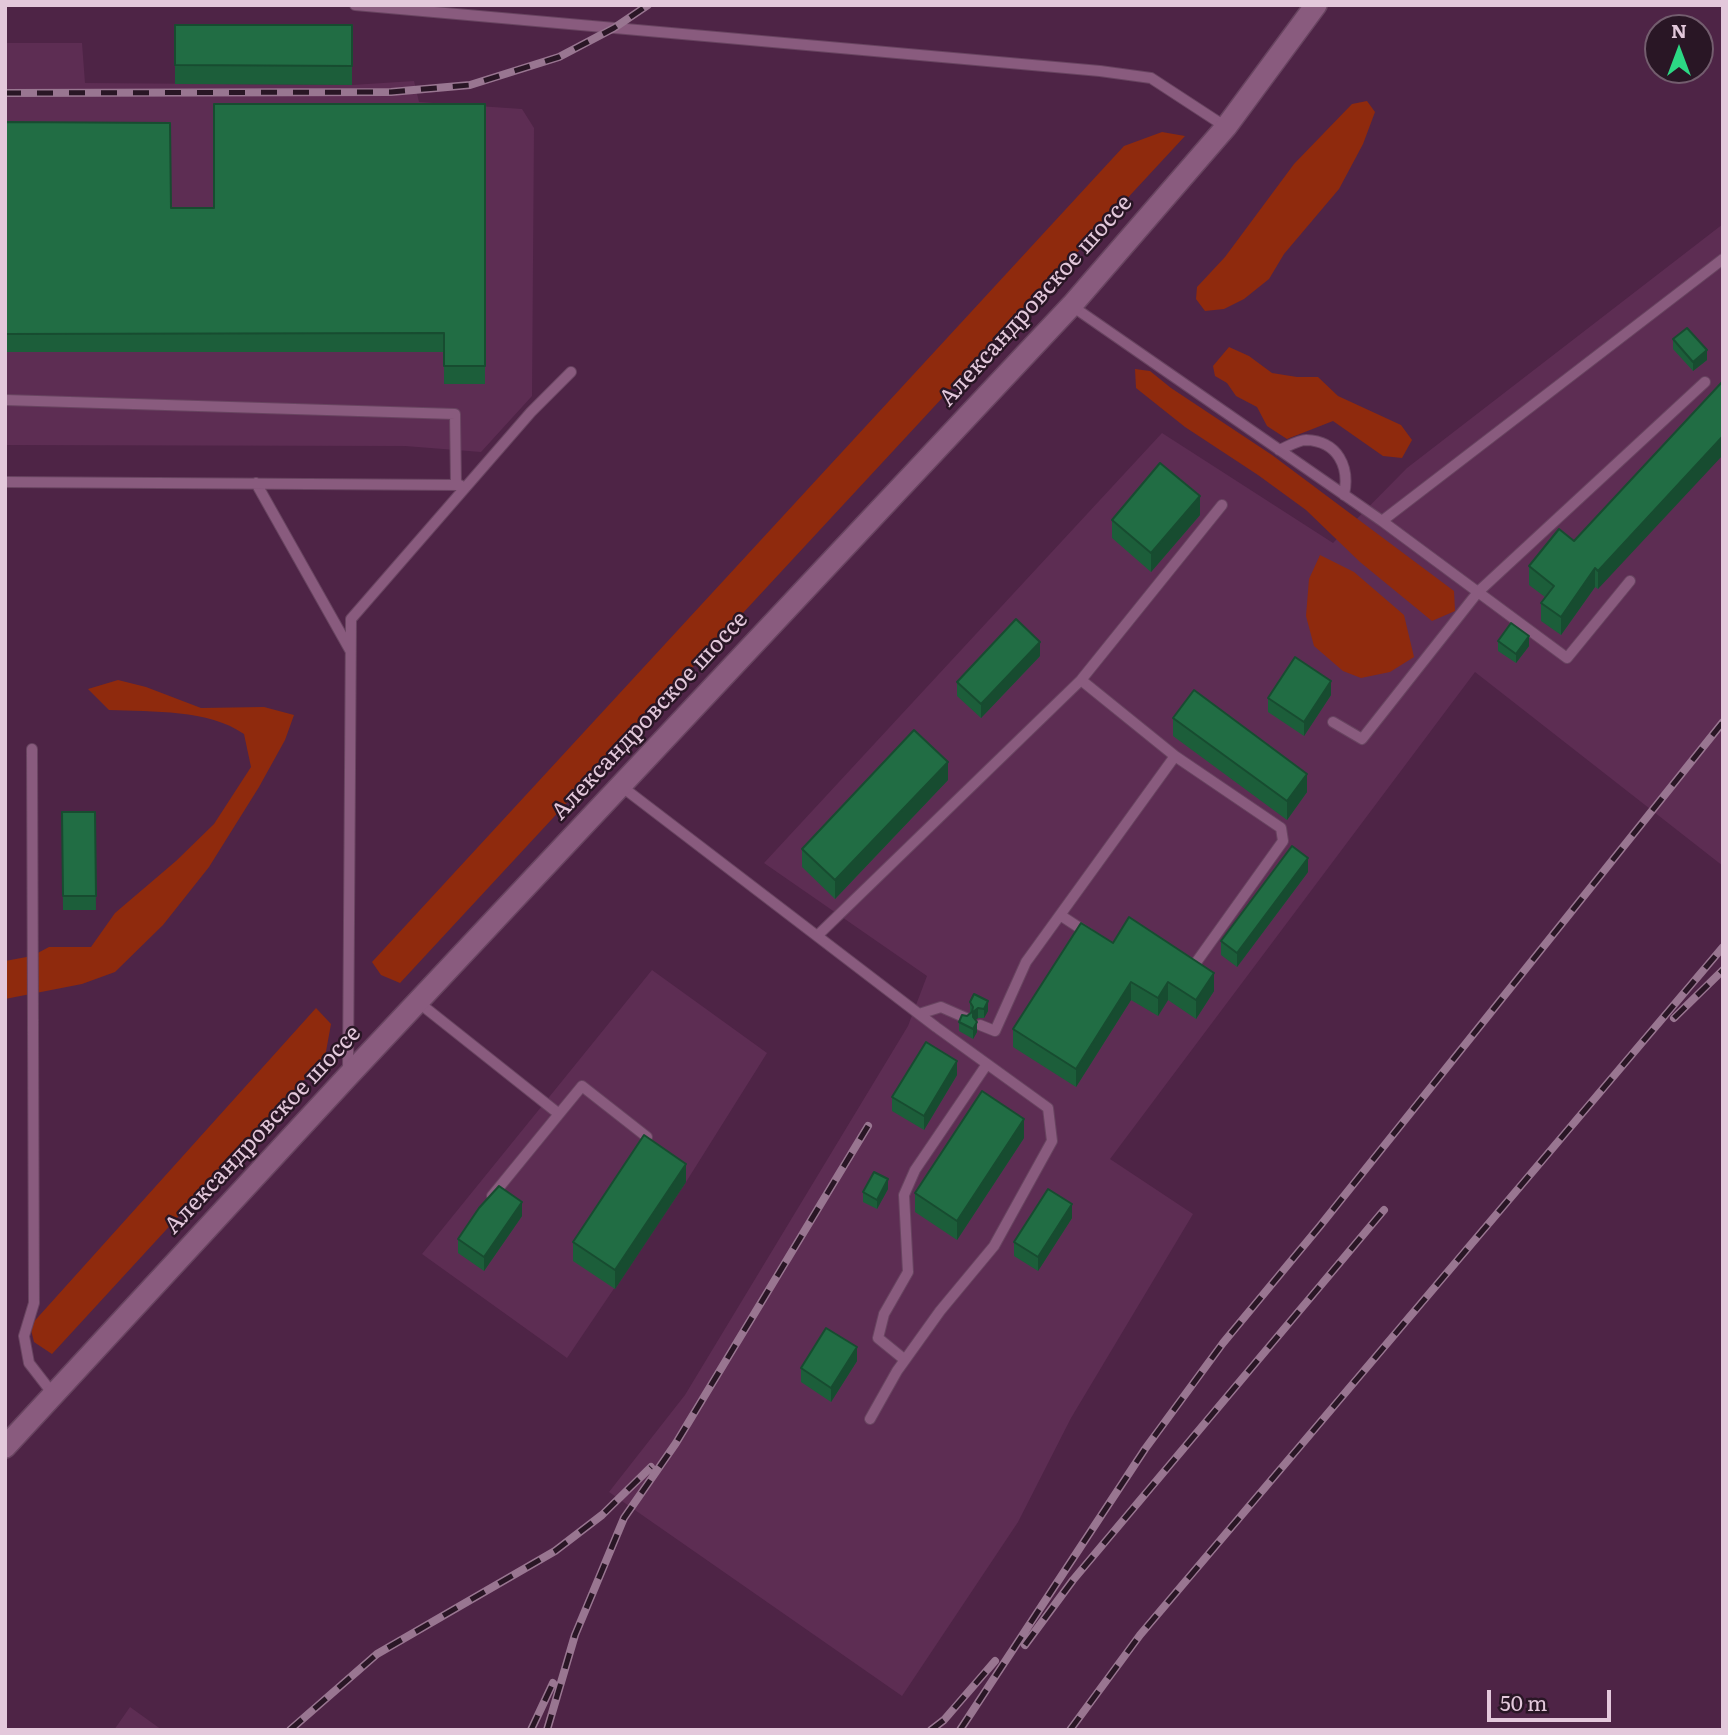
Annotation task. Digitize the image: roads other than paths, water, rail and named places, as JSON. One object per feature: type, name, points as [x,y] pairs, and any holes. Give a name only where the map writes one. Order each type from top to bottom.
[{"type":"main road","name":"Александровское шоссе","points":[[5,1447],[418,1001],[1072,305],[1226,127],[1317,5]]},
{"type":"lane","points":[[355,5],[1100,71],[1152,78],[1226,127]]},
{"type":"lane","points":[[1382,521],[1723,259]]},
{"type":"lane","points":[[1072,305],[1382,521],[1567,658],[1630,581]]},
{"type":"lane","points":[[348,1076],[351,620],[462,485],[571,372]]},
{"type":"lane","points":[[1334,722],[1362,739],[1478,592],[1704,383]]},
{"type":"lane","points":[[5,400],[455,414],[462,485]]},
{"type":"lane","points":[[1279,450],[1303,440],[1331,449],[1343,460],[1348,480],[1344,495]]},
{"type":"lane","points":[[5,482],[462,485]]},
{"type":"lane","points":[[256,483],[351,652]]},
{"type":"lane","points":[[817,936],[1081,680],[1222,505]]},
{"type":"lane","points":[[1081,680],[1175,756],[1282,828],[1283,841],[1195,964]]},
{"type":"lane","points":[[32,748],[34,1303],[24,1336],[29,1363],[54,1395]]},
{"type":"lane","points":[[980,1025],[995,1031],[1026,962],[1175,756]]},
{"type":"lane","points":[[621,786],[919,1014],[1048,1108],[1052,1141],[994,1246],[940,1311],[905,1360],[870,1419]]},
{"type":"lane","points":[[1060,915],[1095,938]]},
{"type":"lane","points":[[418,1001],[559,1114]]},
{"type":"lane","points":[[919,1014],[941,1007],[966,1018]]},
{"type":"lane","points":[[905,1360],[878,1338],[884,1314],[908,1272],[904,1195],[915,1170],[987,1064]]},
{"type":"lane","points":[[485,1205],[582,1086],[647,1136]]},
{"type":"railway","points":[[5,93],[391,92],[470,85],[559,57],[614,28],[648,5]]},
{"type":"railway","points":[[960,1730],[1145,1449],[1223,1343],[1320,1226],[1723,722]]},
{"type":"railway","points":[[1070,1730],[1140,1635],[1723,947]]},
{"type":"railway","points":[[1674,1018],[1723,970]]},
{"type":"railway","points":[[547,1730],[575,1635],[624,1518],[676,1443],[868,1126]]},
{"type":"railway","points":[[1025,1645],[1073,1580],[1384,1210]]},
{"type":"railway","points":[[290,1730],[377,1654],[555,1551],[602,1515],[651,1467]]},
{"type":"railway","points":[[931,1730],[944,1720],[995,1661]]},
{"type":"railway","points":[[531,1730],[553,1683]]}]
